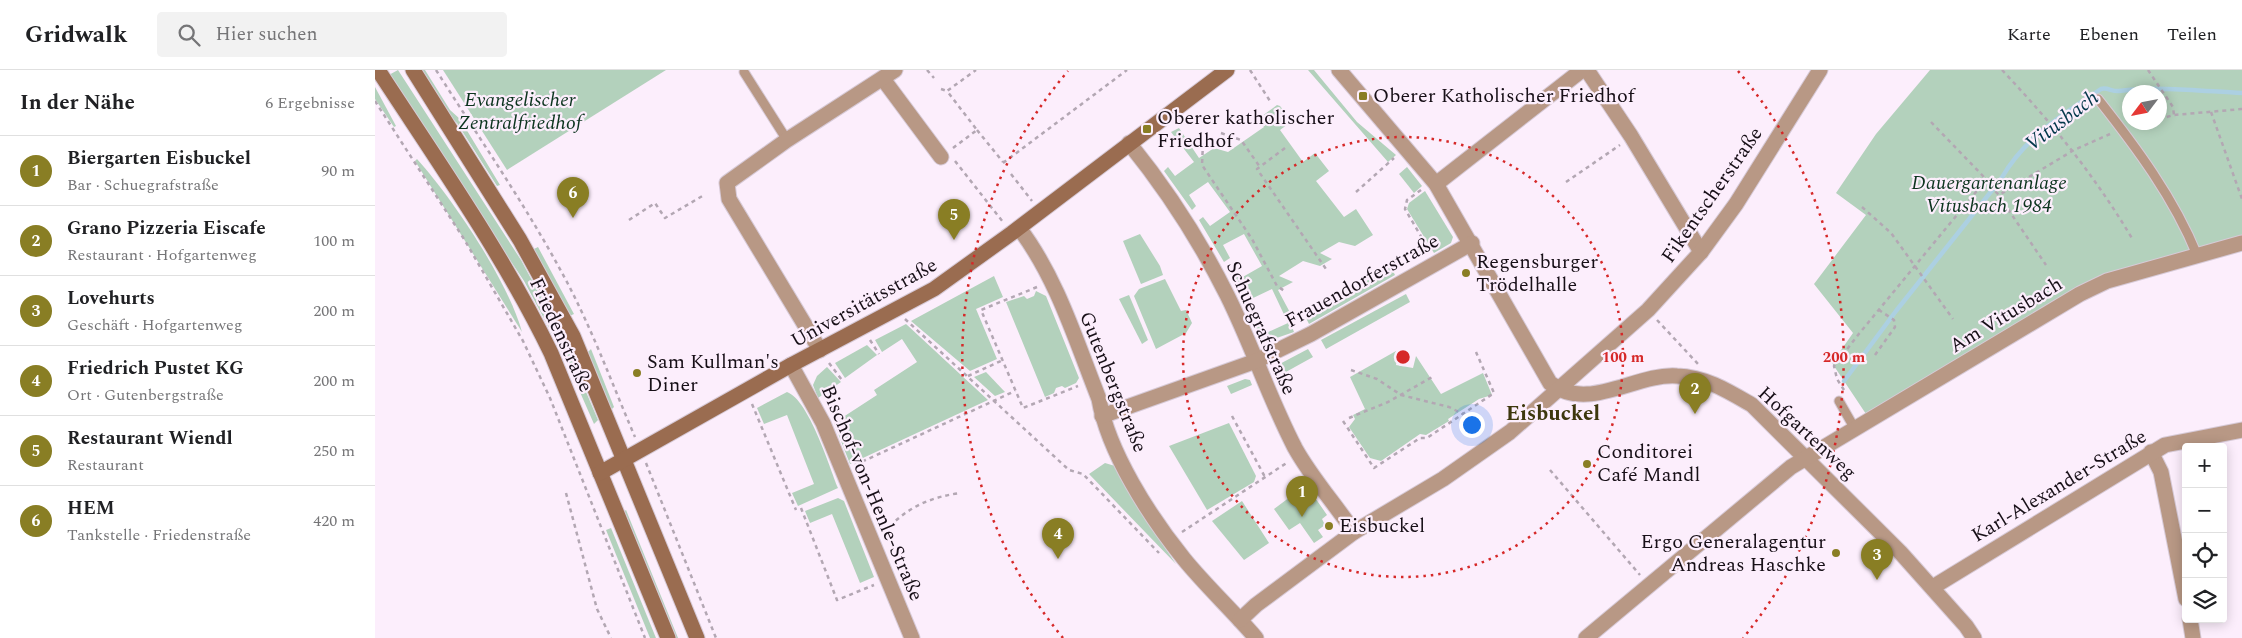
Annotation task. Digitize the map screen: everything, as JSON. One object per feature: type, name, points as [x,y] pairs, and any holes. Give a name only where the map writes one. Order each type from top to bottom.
[{"type":"main road","name":"Friedenstraße","points":[[377,70],[508,271],[551,353],[668,638]]},
{"type":"main road","name":"Friedenstraße","points":[[413,70],[495,199],[551,293],[573,336],[697,638]]},
{"type":"main road","name":"Universitätsstraße","points":[[600,473],[791,365],[934,289],[1016,231],[1227,70]]},
{"type":"street","points":[[1339,70],[1435,182],[1472,243],[1544,374],[1559,390]]},
{"type":"street","points":[[1435,182],[1581,70]]},
{"type":"street","points":[[1587,70],[1631,136],[1701,252]]},
{"type":"street","name":"Fikentscherstraße","points":[[1240,620],[1256,605],[1354,532],[1450,474],[1510,432],[1647,310],[1701,252],[1736,204],[1820,70]]},
{"type":"street","points":[[820,350],[729,198],[727,183],[787,140],[889,74],[945,155]]},
{"type":"street","name":"Schuegrafstraße","points":[[1129,143],[1180,212],[1203,250],[1228,297],[1275,409],[1299,454],[1354,532]]},
{"type":"street","name":"Gutenbergstraße","points":[[1016,231],[1038,254],[1052,283],[1099,399],[1102,416],[1112,445],[1170,540],[1184,559],[1255,638]]},
{"type":"street","name":"Frauendorferstraße","points":[[1102,416],[1256,361],[1311,334],[1472,243]]},
{"type":"street","name":"Am Vitusbach","points":[[1586,638],[1791,467],[2080,294],[2107,281],[2242,243]]},
{"type":"street","name":"Bischof-von-Henle-Straße","points":[[791,365],[823,422],[912,638]]},
{"type":"street","name":"Hofgartenweg","points":[[1559,390],[1576,395],[1593,394],[1645,379],[1675,375],[1716,384],[1752,405],[1807,458],[1933,587],[1974,638]]},
{"type":"street","name":"Karl-Alexander-Straße","points":[[1933,587],[2151,452],[2165,445],[2242,430]]},
{"type":"street","points":[[2151,452],[2161,472],[2182,579]]},
{"type":"street","points":[[2191,623],[2193,638]]},
{"type":"lane","points":[[743,72],[787,140]]},
{"type":"lane","points":[[2099,99],[2122,129]]},
{"type":"lane","points":[[2123,130],[2165,192],[2189,235],[2197,255]]},
{"type":"lane","points":[[1839,401],[1855,429]]},
{"type":"path","points":[[927,70],[933,78]]},
{"type":"path","points":[[947,91],[976,70]]},
{"type":"path","points":[[941,89],[947,91],[1004,163],[1127,70]]},
{"type":"path","points":[[1250,70],[1270,101]]},
{"type":"path","points":[[2002,70],[2074,150],[2106,194],[2133,240]]},
{"type":"path","points":[[2149,70],[2165,92],[2173,107],[2174,115]]},
{"type":"path","points":[[375,101],[412,155],[495,290],[523,341],[550,398],[645,638]]},
{"type":"path","points":[[2167,117],[2242,109]]},
{"type":"path","points":[[2211,112],[2242,199]]},
{"type":"path","points":[[1931,122],[1983,176],[1985,181],[1999,196],[2046,265]]},
{"type":"path","points":[[1999,196],[2074,150],[2122,129]]},
{"type":"path","points":[[977,130],[945,155],[1016,231]]},
{"type":"path","points":[[1221,133],[1241,140],[1260,167]]},
{"type":"path","points":[[1566,182],[1631,136]]},
{"type":"path","points":[[1203,143],[1201,165],[1252,240],[1277,286],[1286,292]]},
{"type":"path","points":[[1356,192],[1406,147]]},
{"type":"path","points":[[1285,148],[1257,170],[1326,269]]},
{"type":"path","points":[[1011,174],[1040,212]]},
{"type":"path","points":[[1847,393],[1837,379],[1834,366],[1985,181]]},
{"type":"path","points":[[1432,256],[1405,209],[1407,200],[1435,182]]},
{"type":"path","points":[[629,220],[655,203],[665,218],[704,195]]},
{"type":"path","points":[[1862,207],[1891,233],[1953,319]]},
{"type":"path","points":[[1043,284],[981,310],[1023,408],[1083,384]]},
{"type":"path","points":[[899,309],[907,321],[1069,470],[1083,474],[1161,554]]},
{"type":"path","points":[[1647,310],[1698,364]]},
{"type":"path","points":[[1875,355],[1895,327],[1894,320],[1879,310]]},
{"type":"path","points":[[869,340],[879,354]]},
{"type":"path","points":[[1343,422],[1374,468],[1494,393],[1476,352]]},
{"type":"path","points":[[968,376],[1003,360]]},
{"type":"path","points":[[829,363],[843,380]]},
{"type":"path","points":[[1351,370],[1377,379],[1401,395],[1449,407],[1463,414]]},
{"type":"path","points":[[1349,418],[1388,402],[1433,376]]},
{"type":"path","points":[[746,391],[796,510]]},
{"type":"path","points":[[842,470],[1015,391]]},
{"type":"path","points":[[1232,416],[1265,477]]},
{"type":"path","points":[[1170,540],[1299,454]]},
{"type":"path","points":[[1550,470],[1649,585]]},
{"type":"path","points":[[890,526],[905,511],[940,496],[960,493]]},
{"type":"path","points":[[566,494],[597,609],[611,638]]},
{"type":"path","points":[[801,508],[837,600],[888,580]]},
{"type":"green space","points":[[398,70],[521,260],[563,338],[598,420],[594,424],[565,358],[524,281],[387,76]]},
{"type":"green space","points":[[417,70],[425,70],[450,110],[460,119],[500,185],[497,186],[457,123],[446,114]]},
{"type":"green space","name":"Evangelischer Zentralfriedhof","points":[[443,70],[666,70],[507,170]]},
{"type":"green space","points":[[1308,70],[1314,70],[1357,122],[1396,155],[1388,162]]},
{"type":"green space","name":"Dauergartenanlage Vitusbach 1984","points":[[1930,70],[2242,70],[2242,237],[2107,273],[2089,281],[1866,414],[1832,363],[1853,333],[1814,284],[1866,215],[1836,193],[1876,134]]},
{"type":"green space","points":[[375,87],[396,126],[394,127],[375,99]]},
{"type":"green space","points":[[1277,105],[1280,106],[1292,121],[1280,130],[1303,162],[1315,153],[1329,171],[1316,181],[1344,217],[1356,209],[1373,235],[1355,246],[1339,242],[1320,253],[1332,259],[1320,266],[1303,261],[1279,276],[1293,282],[1278,290],[1294,320],[1290,322],[1294,332],[1262,343],[1254,325],[1261,322],[1266,333],[1288,323],[1272,289],[1251,299],[1257,313],[1250,316],[1229,271],[1235,267],[1241,278],[1262,266],[1244,234],[1223,245],[1230,258],[1224,262],[1199,220],[1203,217],[1210,226],[1230,212],[1208,182],[1189,195],[1196,206],[1192,210],[1164,171],[1168,167],[1175,176],[1194,162],[1171,132],[1179,128],[1199,158],[1214,148],[1228,152],[1264,127],[1258,119]]},
{"type":"green space","points":[[417,159],[447,196],[478,241],[505,289],[522,332],[415,161]]},
{"type":"green space","points":[[1407,167],[1422,186],[1414,193],[1399,174]]},
{"type":"green space","points":[[1425,191],[1453,237],[1451,243],[1434,253],[1407,209],[1409,203]]},
{"type":"green space","points":[[1140,234],[1160,266],[1163,275],[1141,284],[1123,241]]},
{"type":"green space","points":[[538,247],[574,314],[567,317],[532,250]]},
{"type":"green space","points":[[1391,267],[1395,275],[1309,324],[1305,316]]},
{"type":"green space","points":[[994,276],[1003,297],[976,309],[997,359],[970,371],[911,321]]},
{"type":"green space","points":[[1165,279],[1181,311],[1186,310],[1192,323],[1186,333],[1156,349],[1134,296],[1139,289]]},
{"type":"green space","points":[[1036,291],[1046,296],[1079,378],[1076,383],[1065,388],[1062,386],[1056,388],[1054,393],[1045,397],[1006,302],[1024,296],[1027,299],[1034,296]]},
{"type":"green space","points":[[1406,294],[1410,302],[1326,349],[1321,340]]},
{"type":"green space","points":[[1129,295],[1148,340],[1142,344],[1119,299]]},
{"type":"green space","points":[[906,324],[988,400],[850,464],[834,423],[877,395],[874,390],[917,362],[902,339],[882,352],[875,340]]},
{"type":"green space","points":[[867,345],[877,355],[845,378],[835,363]]},
{"type":"green space","points":[[591,349],[614,407],[610,411],[586,354]]},
{"type":"green space","points":[[1308,349],[1313,357],[1275,378],[1272,368]]},
{"type":"green space","points":[[1396,351],[1399,352],[1396,365],[1413,368],[1416,356],[1441,394],[1483,373],[1492,395],[1479,399],[1426,435],[1420,434],[1381,461],[1370,458],[1349,427],[1355,419],[1353,415],[1365,409],[1350,377]]},
{"type":"green space","points":[[827,367],[841,382],[818,398],[813,385],[817,376]]},
{"type":"green space","points":[[986,372],[1005,392],[995,396],[974,377]]},
{"type":"green space","points":[[1245,379],[1250,380],[1252,385],[1231,394],[1227,386]]},
{"type":"green space","points":[[787,392],[803,407],[810,420],[824,450],[838,488],[798,506],[792,493],[814,484],[787,415],[764,424],[757,408]]},
{"type":"green space","points":[[1229,423],[1256,476],[1254,482],[1207,510],[1169,446]]},
{"type":"green space","points":[[1105,463],[1115,466],[1146,520],[1176,564],[1089,474]]},
{"type":"green space","points":[[1309,489],[1327,515],[1322,519],[1325,525],[1318,530],[1323,537],[1314,543],[1300,523],[1289,530],[1274,509],[1294,494],[1297,498]]},
{"type":"green space","points":[[838,498],[844,501],[874,577],[860,583],[832,514],[810,523],[805,511]]},
{"type":"green space","points":[[1242,501],[1269,543],[1244,560],[1212,521]]},
{"type":"green space","points":[[626,510],[678,638],[673,638],[621,514]]},
{"type":"green space","points":[[611,528],[656,638],[650,638],[606,530]]},
{"type":"waterway","name":"Vitusbach","points":[[1844,381],[2021,151],[2045,128],[2101,89],[2117,91],[2165,89],[2242,93]]},
{"type":"place","name":"Oberer Katholischer Friedhof","points":[[1363,96]]},
{"type":"place","name":"Oberer katholischer Friedhof","points":[[1147,129]]},
{"type":"place","name":"HEM","points":[[573,218]]},
{"type":"place","name":"Restaurant Wiendl","points":[[954,240]]},
{"type":"place","name":"Regensburger Trödelhalle","points":[[1466,273]]},
{"type":"place","name":"Sam Kullman's Diner","points":[[637,373]]},
{"type":"place","name":"Grano Pizzeria Eiscafe","points":[[1695,414]]},
{"type":"place","name":"Conditorei Café Mandl","points":[[1587,464]]},
{"type":"place","name":"Biergarten Eisbuckel","points":[[1302,517]]},
{"type":"place","name":"Eisbuckel","points":[[1329,526]]},
{"type":"place","name":"Ergo Generalagentur Andreas Haschke","points":[[1836,553]]},
{"type":"place","name":"Friedrich Pustet KG","points":[[1058,559]]},
{"type":"place","name":"Lovehurts","points":[[1877,580]]},
{"type":"district","name":"Eisbuckel","points":[[1553,414]]}]
